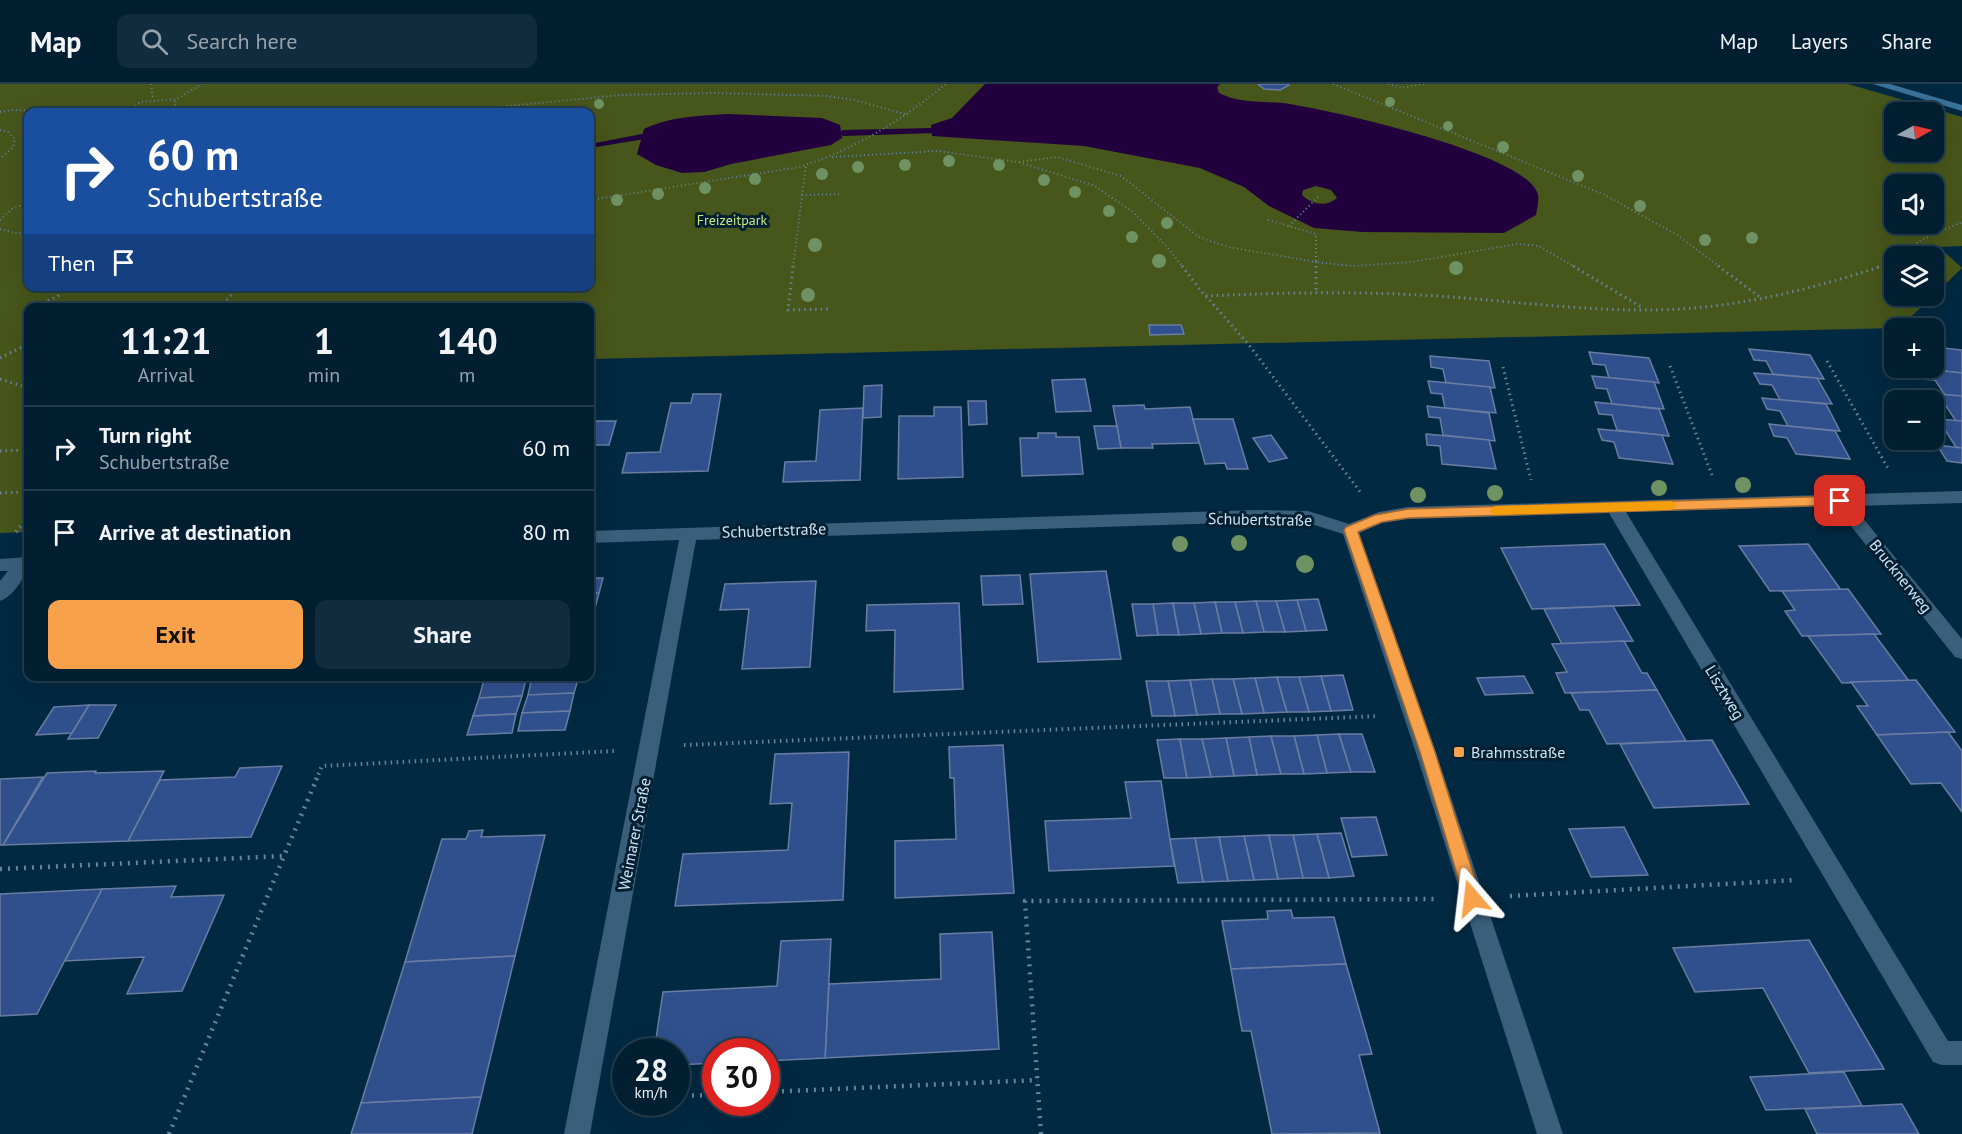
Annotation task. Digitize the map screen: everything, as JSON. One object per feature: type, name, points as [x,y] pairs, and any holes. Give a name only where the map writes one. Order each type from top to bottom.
[{"type":"main road","points":[[1878,84],[1962,108]]},
{"type":"main road","points":[[1904,84],[1962,101]]},
{"type":"street","points":[[1550,1134],[1472,898],[1415,715],[1350,530],[1379,518],[1408,513],[1962,497]]},
{"type":"street","name":"Brucknerweg","points":[[1840,501],[1962,652]]},
{"type":"street","name":"Lisztweg","points":[[1614,507],[1836,877],[1952,1053]]},
{"type":"street","name":"Schubertstraße","points":[[594,537],[1256,516],[1308,517],[1350,530]]},
{"type":"street","name":"Weimarer Straße","points":[[577,1134],[689,533]]},
{"type":"street","points":[[0,565],[24,564]]},
{"type":"street","points":[[0,594],[24,566]]},
{"type":"path","points":[[151,84],[153,99]]},
{"type":"path","points":[[133,108],[136,104],[153,99],[174,100],[202,84]]},
{"type":"path","points":[[594,199],[732,179],[806,165],[832,157],[908,115],[946,84]]},
{"type":"path","points":[[1336,84],[1605,195],[1677,235],[1761,297]]},
{"type":"path","points":[[1388,84],[1401,88],[1424,84]]},
{"type":"path","points":[[478,108],[621,95],[715,93],[826,96],[854,100],[908,115]]},
{"type":"path","points":[[170,108],[176,104],[174,100]]},
{"type":"path","points":[[0,112],[24,110]]},
{"type":"path","points":[[0,129],[8,132],[15,139],[13,147],[0,159]]},
{"type":"path","points":[[832,157],[937,151],[1018,162],[1095,186],[1133,212],[1166,246],[1205,296],[1249,345],[1379,518]]},
{"type":"path","points":[[1018,162],[1057,158],[1090,165],[1121,176],[1199,237],[1228,247],[1316,262],[1353,267],[1412,262],[1518,244],[1539,246],[1644,309]]},
{"type":"path","points":[[806,165],[788,310],[828,309]]},
{"type":"path","points":[[802,195],[840,194]]},
{"type":"path","points":[[1289,226],[1320,195]]},
{"type":"path","points":[[0,219],[12,209],[24,204]]},
{"type":"path","points":[[1268,220],[1316,234],[1316,293]]},
{"type":"path","points":[[1914,246],[1922,240],[1962,222]]},
{"type":"path","points":[[0,229],[15,233],[24,232]]},
{"type":"path","points":[[1205,296],[1316,293],[1393,294],[1644,309],[1694,308],[1761,297],[1854,276],[1884,266]]},
{"type":"path","points":[[43,303],[58,296],[60,291]]},
{"type":"path","points":[[224,303],[235,291]]},
{"type":"path","points":[[0,357],[24,346]]},
{"type":"path","points":[[1827,361],[1890,472]]},
{"type":"path","points":[[1670,366],[1713,478]]},
{"type":"path","points":[[1503,367],[1532,483]]},
{"type":"path","points":[[0,380],[24,387]]},
{"type":"path","points":[[0,451],[24,450]]},
{"type":"path","points":[[0,493],[24,492]]},
{"type":"path","points":[[10,539],[24,522]]},
{"type":"path","points":[[169,1134],[322,766],[607,752],[650,747],[1415,715]]},
{"type":"path","points":[[0,869],[284,856]]},
{"type":"path","points":[[1041,1134],[1025,901],[1472,898],[1836,877]]},
{"type":"path","points":[[780,1091],[1038,1080]]},
{"type":"green space","name":"Freizeitpark","points":[[0,84],[1848,84],[1910,102],[1884,102],[1884,162],[1944,162],[1944,112],[1962,117],[1962,246],[1884,246],[1884,306],[1922,306],[1910,318],[1884,318],[1884,328],[594,359],[594,303],[24,303],[24,532],[0,533]]},
{"type":"green space","name":"Freizeitpark","points":[[1944,252],[1962,268],[1944,285]]},
{"type":"shaded area","points":[[985,84],[1220,84],[1217,87],[1219,93],[1228,97],[1286,104],[1349,116],[1426,136],[1465,149],[1524,177],[1537,192],[1538,206],[1536,215],[1504,233],[1363,232],[1314,228],[1269,206],[1244,187],[1200,168],[1084,146],[932,136],[931,125],[952,118]],"holes":[[[1316,186],[1331,190],[1337,198],[1324,204],[1310,201],[1302,195],[1303,190]]]},
{"type":"shaded area","points":[[728,114],[822,118],[840,125],[842,138],[831,145],[731,164],[704,172],[682,173],[656,165],[637,154],[644,129],[675,119]]},
{"type":"building","points":[[1258,84],[1289,85],[1280,90],[1264,89]]},
{"type":"building","points":[[1149,325],[1181,325],[1184,334],[1150,335]]},
{"type":"building","points":[[1944,348],[1962,350],[1962,373],[1944,371]]},
{"type":"building","points":[[1749,349],[1810,355],[1824,379],[1773,374],[1766,361],[1754,360]]},
{"type":"building","points":[[1589,352],[1649,358],[1659,383],[1609,378],[1605,365],[1593,364]]},
{"type":"building","points":[[1430,356],[1489,361],[1495,388],[1446,383],[1443,369],[1431,367]]},
{"type":"building","points":[[1944,371],[1962,373],[1962,396],[1945,395],[1944,390],[1935,380],[1922,379],[1944,378]]},
{"type":"building","points":[[1754,373],[1817,378],[1832,404],[1780,400],[1772,385],[1760,384]]},
{"type":"building","points":[[1592,376],[1654,382],[1664,409],[1612,404],[1607,389],[1596,388]]},
{"type":"building","points":[[1085,379],[1091,411],[1056,412],[1052,380]]},
{"type":"building","points":[[1428,381],[1490,387],[1496,413],[1445,408],[1442,394],[1431,393]]},
{"type":"building","points":[[882,385],[881,417],[863,418],[864,386]]},
{"type":"building","points":[[693,394],[721,394],[708,471],[622,473],[627,453],[660,452],[671,403],[691,403]]},
{"type":"building","points":[[1944,394],[1962,396],[1962,421],[1956,421],[1944,406]]},
{"type":"building","points":[[1762,398],[1826,404],[1840,431],[1788,426],[1780,411],[1767,409]]},
{"type":"building","points":[[968,401],[986,401],[987,424],[969,425]]},
{"type":"building","points":[[1595,402],[1659,409],[1669,436],[1617,430],[1612,415],[1599,414]]},
{"type":"building","points":[[1144,405],[1145,409],[1190,407],[1199,443],[1152,444],[1153,448],[1121,448],[1113,406]]},
{"type":"building","points":[[1427,406],[1489,413],[1495,441],[1443,435],[1440,418],[1429,417]]},
{"type":"building","points":[[934,407],[961,407],[963,477],[898,479],[899,416],[934,416]]},
{"type":"building","points":[[863,408],[860,480],[783,482],[785,462],[816,461],[820,410]]},
{"type":"building","points":[[1193,419],[1233,419],[1248,469],[1227,469],[1225,463],[1205,464]]},
{"type":"building","points":[[1944,420],[1962,421],[1962,448],[1956,447],[1944,428]]},
{"type":"building","points":[[596,421],[616,421],[609,445],[594,445]]},
{"type":"building","points":[[1769,424],[1835,431],[1850,459],[1796,454],[1787,438],[1774,436]]},
{"type":"building","points":[[1094,426],[1117,426],[1121,448],[1098,449]]},
{"type":"building","points":[[1598,429],[1662,435],[1673,464],[1619,458],[1614,442],[1602,440]]},
{"type":"building","points":[[1038,433],[1056,433],[1056,437],[1079,437],[1083,474],[1022,476],[1020,438],[1038,438]]},
{"type":"building","points":[[1426,434],[1489,440],[1496,469],[1442,464],[1440,446],[1427,445]]},
{"type":"building","points":[[1271,435],[1287,458],[1269,462],[1253,438]]},
{"type":"building","points":[[1944,446],[1962,448],[1962,463],[1947,461],[1940,450],[1944,450]]},
{"type":"building","points":[[1604,544],[1640,605],[1532,609],[1501,548]]},
{"type":"building","points":[[1808,544],[1841,590],[1770,591],[1739,546]]},
{"type":"building","points":[[1106,571],[1121,659],[1038,662],[1030,574]]},
{"type":"building","points":[[1020,575],[1023,604],[983,605],[981,576]]},
{"type":"building","points":[[594,578],[603,578],[599,593],[594,593]]},
{"type":"building","points":[[816,581],[810,667],[742,669],[749,609],[720,610],[725,584]]},
{"type":"building","points":[[1848,589],[1881,634],[1802,636],[1785,611],[1795,610],[1782,591]]},
{"type":"building","points":[[594,593],[599,593],[595,608]]},
{"type":"building","points":[[1318,599],[1327,630],[1306,631],[1297,600]]},
{"type":"building","points":[[1297,600],[1306,631],[1285,632],[1276,601]]},
{"type":"building","points":[[1256,601],[1276,601],[1285,632],[1264,632]]},
{"type":"building","points":[[1256,601],[1264,632],[1243,633],[1235,602]]},
{"type":"building","points":[[1215,602],[1235,602],[1243,633],[1222,633]]},
{"type":"building","points":[[1215,602],[1222,633],[1201,634],[1194,603]]},
{"type":"building","points":[[959,603],[963,689],[894,692],[895,630],[866,631],[867,605]]},
{"type":"building","points":[[1173,603],[1179,635],[1158,635],[1153,604]]},
{"type":"building","points":[[1173,603],[1194,603],[1201,634],[1179,635]]},
{"type":"building","points":[[1132,604],[1153,604],[1158,635],[1137,636]]},
{"type":"building","points":[[1613,606],[1633,641],[1562,644],[1544,609]]},
{"type":"building","points":[[1874,634],[1909,681],[1842,683],[1808,636]]},
{"type":"building","points":[[1624,641],[1642,673],[1647,673],[1657,690],[1565,693],[1556,673],[1567,672],[1552,644]]},
{"type":"building","points":[[1343,675],[1353,710],[1331,711],[1321,676]]},
{"type":"building","points":[[1321,676],[1331,711],[1309,712],[1299,677]]},
{"type":"building","points":[[1524,676],[1533,693],[1485,695],[1477,678]]},
{"type":"building","points":[[1277,677],[1287,712],[1264,713],[1255,678]]},
{"type":"building","points":[[1277,677],[1299,677],[1309,712],[1287,712]]},
{"type":"building","points":[[1255,678],[1264,713],[1242,714],[1233,679]]},
{"type":"building","points":[[1212,679],[1233,679],[1242,714],[1220,714]]},
{"type":"building","points":[[1212,679],[1220,714],[1197,715],[1190,680]]},
{"type":"building","points":[[1190,680],[1197,715],[1175,716],[1168,681]]},
{"type":"building","points":[[1916,680],[1955,732],[1877,735],[1857,706],[1868,706],[1851,682]]},
{"type":"building","points":[[484,681],[526,681],[522,696],[479,698]]},
{"type":"building","points":[[531,681],[578,681],[574,693],[528,695]]},
{"type":"building","points":[[1146,681],[1168,681],[1175,716],[1152,716]]},
{"type":"building","points":[[1657,690],[1686,741],[1607,744],[1589,710],[1580,710],[1571,693]]},
{"type":"building","points":[[574,693],[570,711],[522,713],[528,695]]},
{"type":"building","points":[[522,696],[516,714],[473,716],[479,698]]},
{"type":"building","points":[[89,705],[116,705],[98,738],[68,739]]},
{"type":"building","points":[[89,705],[72,733],[36,735],[54,707]]},
{"type":"building","points":[[570,711],[565,730],[518,731],[522,713]]},
{"type":"building","points":[[516,714],[512,733],[467,735],[473,716]]},
{"type":"building","points":[[1948,732],[1962,751],[1962,812],[1941,783],[1911,784],[1877,735]]},
{"type":"building","points":[[1339,734],[1351,772],[1327,773],[1317,735]]},
{"type":"building","points":[[1339,734],[1362,734],[1375,772],[1351,772]]},
{"type":"building","points":[[1317,735],[1327,773],[1304,774],[1294,736]]},
{"type":"building","points":[[1271,736],[1281,774],[1257,775],[1249,737]]},
{"type":"building","points":[[1271,736],[1294,736],[1304,774],[1281,774]]},
{"type":"building","points":[[1249,737],[1257,775],[1234,776],[1226,738]]},
{"type":"building","points":[[1226,738],[1234,776],[1211,777],[1202,739]]},
{"type":"building","points":[[1180,739],[1187,778],[1164,778],[1157,740]]},
{"type":"building","points":[[1180,739],[1202,739],[1211,777],[1187,778]]},
{"type":"building","points":[[1712,740],[1749,804],[1654,808],[1620,744]]},
{"type":"building","points":[[1003,745],[1014,893],[895,898],[895,841],[956,839],[954,778],[950,778],[949,747]]},
{"type":"building","points":[[849,752],[843,900],[675,906],[683,854],[788,850],[792,803],[770,804],[775,754]]},
{"type":"building","points":[[282,766],[251,837],[128,841],[160,780],[235,777],[240,768]]},
{"type":"building","points":[[96,771],[95,773],[164,771],[128,841],[3,845],[47,773]]},
{"type":"building","points":[[43,777],[3,845],[0,845],[0,779]]},
{"type":"building","points":[[1161,781],[1174,866],[1049,871],[1045,821],[1131,818],[1125,782]]},
{"type":"building","points":[[1376,817],[1387,855],[1352,857],[1341,818]]},
{"type":"building","points":[[1624,827],[1648,875],[1591,877],[1569,829]]},
{"type":"building","points":[[483,830],[481,837],[545,835],[515,956],[405,962],[442,839],[466,839],[469,831]]},
{"type":"building","points":[[1341,833],[1354,876],[1329,878],[1317,834]]},
{"type":"building","points":[[1317,834],[1329,878],[1303,878],[1293,835]]},
{"type":"building","points":[[1269,835],[1278,879],[1254,880],[1244,836]]},
{"type":"building","points":[[1269,835],[1293,835],[1303,878],[1278,879]]},
{"type":"building","points":[[1244,836],[1254,880],[1228,881],[1219,837]]},
{"type":"building","points":[[1219,837],[1228,881],[1203,882],[1195,838]]},
{"type":"building","points":[[1195,838],[1203,882],[1178,883],[1170,839]]},
{"type":"building","points":[[176,886],[171,897],[224,895],[182,991],[127,994],[144,957],[65,961],[102,889]]},
{"type":"building","points":[[102,889],[37,1014],[0,1016],[0,894]]},
{"type":"building","points":[[1291,910],[1293,918],[1334,917],[1346,964],[1231,969],[1222,921],[1268,919],[1267,911]]},
{"type":"building","points":[[992,932],[999,1049],[825,1058],[829,984],[941,979],[940,934]]},
{"type":"building","points":[[831,939],[825,1058],[780,1060],[780,1038],[702,1038],[702,1064],[690,1064],[690,1038],[656,1038],[663,992],[777,986],[781,941]]},
{"type":"building","points":[[1809,940],[1884,1069],[1809,1073],[1763,988],[1695,992],[1673,948]]},
{"type":"building","points":[[515,956],[481,1097],[361,1103],[405,962]]},
{"type":"building","points":[[1346,964],[1372,1054],[1359,1055],[1380,1133],[1272,1134],[1251,1031],[1242,1031],[1231,969]]},
{"type":"building","points":[[1844,1072],[1862,1106],[1766,1110],[1750,1077]]},
{"type":"building","points":[[481,1097],[472,1134],[351,1134],[361,1103]]},
{"type":"building","points":[[1902,1104],[1919,1134],[1817,1134],[1805,1109]]},
{"type":"waterway","points":[[843,133],[932,131]]},
{"type":"waterway","points":[[594,145],[642,137]]},
{"type":"slow traffic","points":[[1495,511],[1671,505]]},
{"type":"place","name":"Brahmsstraße","points":[[1459,752]]},
{"type":"route","points":[[1472,898],[1428,752],[1350,530],[1379,518],[1408,513],[1840,501]]}]
